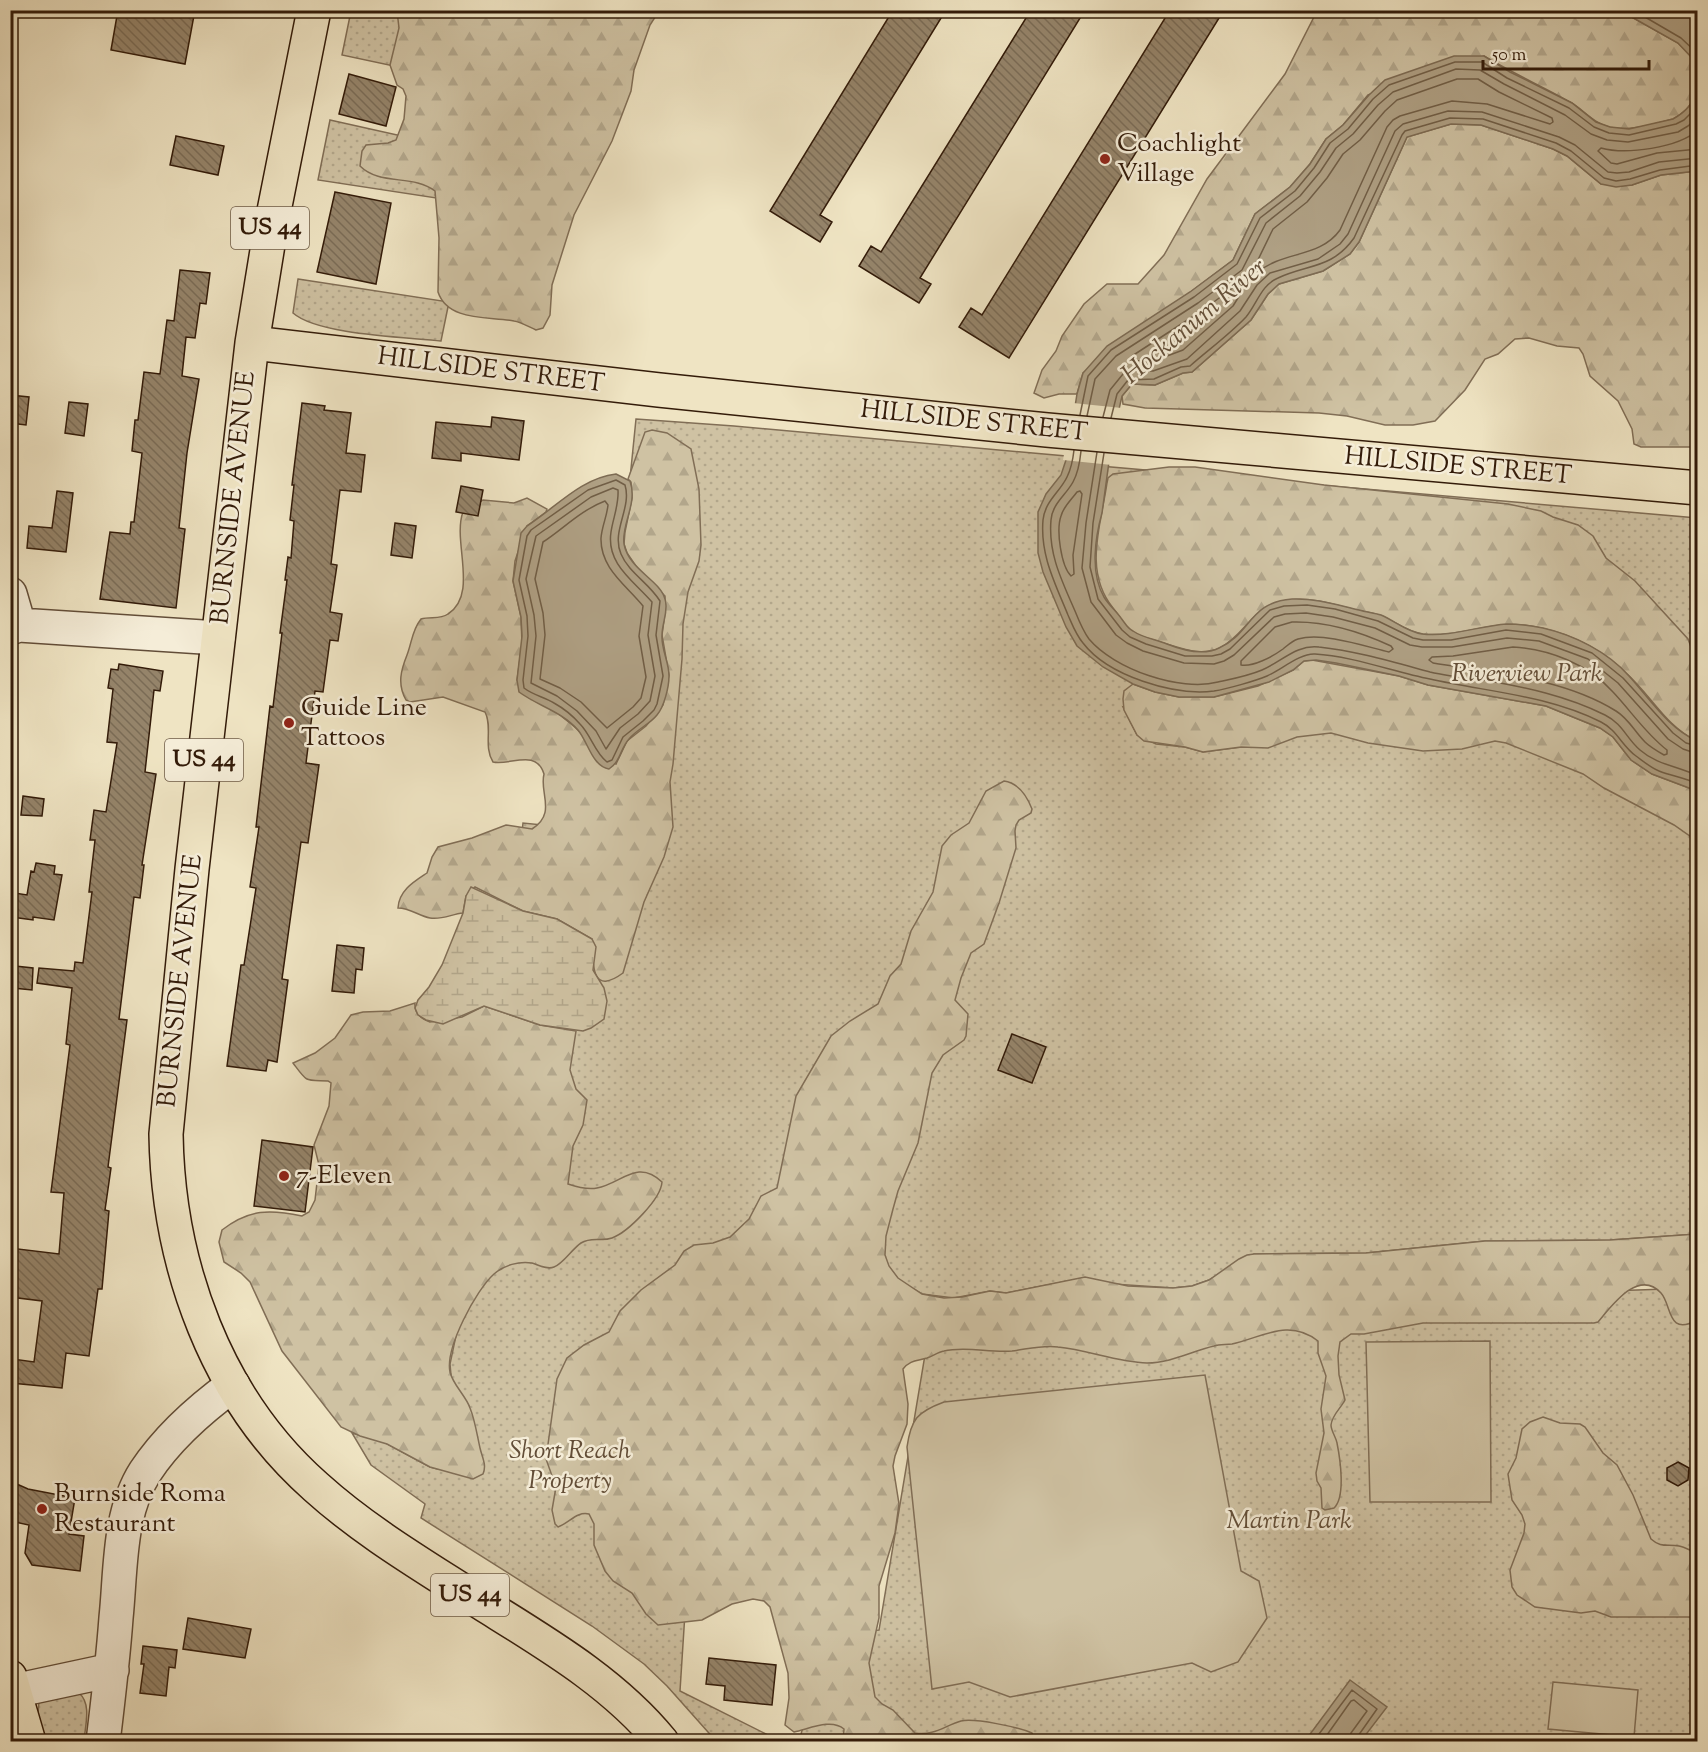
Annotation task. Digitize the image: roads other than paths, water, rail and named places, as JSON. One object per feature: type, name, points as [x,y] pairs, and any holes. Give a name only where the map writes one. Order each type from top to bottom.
[{"type":"main road","name":"BURNSIDE AVENUE","points":[[314,10],[271,226],[252,343],[218,638],[169,1090],[166,1177],[178,1248],[201,1323],[233,1385],[279,1448],[314,1486],[368,1529],[588,1672],[627,1705],[662,1742]]},
{"type":"main road","name":"HILLSIDE STREET","points":[[252,343],[659,390],[1047,430],[1698,488]]},
{"type":"main road","points":[[12,1684],[29,1742]]},
{"type":"street","points":[[13,616],[218,638]]},
{"type":"street","points":[[103,1742],[112,1670],[124,1530],[133,1496],[145,1472],[174,1436],[197,1412],[233,1385]]},
{"type":"street","points":[[12,1684],[112,1670]]},
{"type":"water","points":[[1621,11],[1697,11],[1697,63],[1678,43]]},
{"type":"water","name":"Hockanum River","points":[[1454,56],[1484,56],[1510,72],[1572,103],[1596,122],[1610,127],[1629,129],[1673,119],[1688,108],[1697,92],[1697,171],[1661,175],[1632,185],[1616,187],[1601,184],[1567,156],[1553,149],[1481,125],[1451,124],[1407,137],[1359,242],[1350,254],[1323,271],[1279,284],[1268,294],[1251,320],[1192,372],[1183,373],[1155,385],[1132,384],[1122,396],[1112,440],[1097,533],[1095,566],[1100,588],[1106,600],[1131,630],[1145,637],[1193,651],[1206,652],[1219,648],[1238,635],[1258,612],[1278,601],[1292,599],[1318,601],[1381,615],[1406,629],[1422,634],[1454,633],[1507,624],[1543,628],[1567,635],[1601,652],[1621,667],[1668,721],[1697,741],[1697,791],[1652,774],[1631,760],[1613,737],[1600,728],[1546,706],[1428,685],[1399,676],[1336,663],[1304,661],[1293,670],[1269,682],[1214,697],[1179,697],[1155,692],[1133,684],[1103,667],[1077,646],[1066,627],[1043,572],[1038,553],[1038,512],[1046,494],[1061,475],[1067,457],[1077,394],[1083,373],[1107,346],[1190,292],[1233,260],[1255,214],[1290,187],[1310,164],[1326,139],[1343,125],[1385,80]]},
{"type":"water","points":[[616,474],[630,481],[632,489],[631,506],[624,536],[627,553],[638,568],[662,592],[665,599],[662,640],[669,676],[666,697],[660,711],[629,739],[616,762],[609,769],[594,759],[582,735],[571,723],[519,692],[517,680],[522,636],[521,617],[513,581],[521,533],[527,526],[580,487],[591,481]]},
{"type":"water","points":[[1350,1680],[1387,1707],[1361,1741],[1305,1741]]},
{"type":"place","name":"Coachlight Village","points":[[1105,159]]},
{"type":"place","name":"Guide Line Tattoos","points":[[289,723]]},
{"type":"place","name":"7-Eleven","points":[[284,1176]]},
{"type":"place","name":"Burnside Roma Restaurant","points":[[42,1509]]},
{"type":"park label","name":"Riverview Park","points":[[1527,674]]},
{"type":"park label","name":"Short Reach Property","points":[[570,1466]]},
{"type":"park label","name":"Martin Park","points":[[1289,1521]]}]
